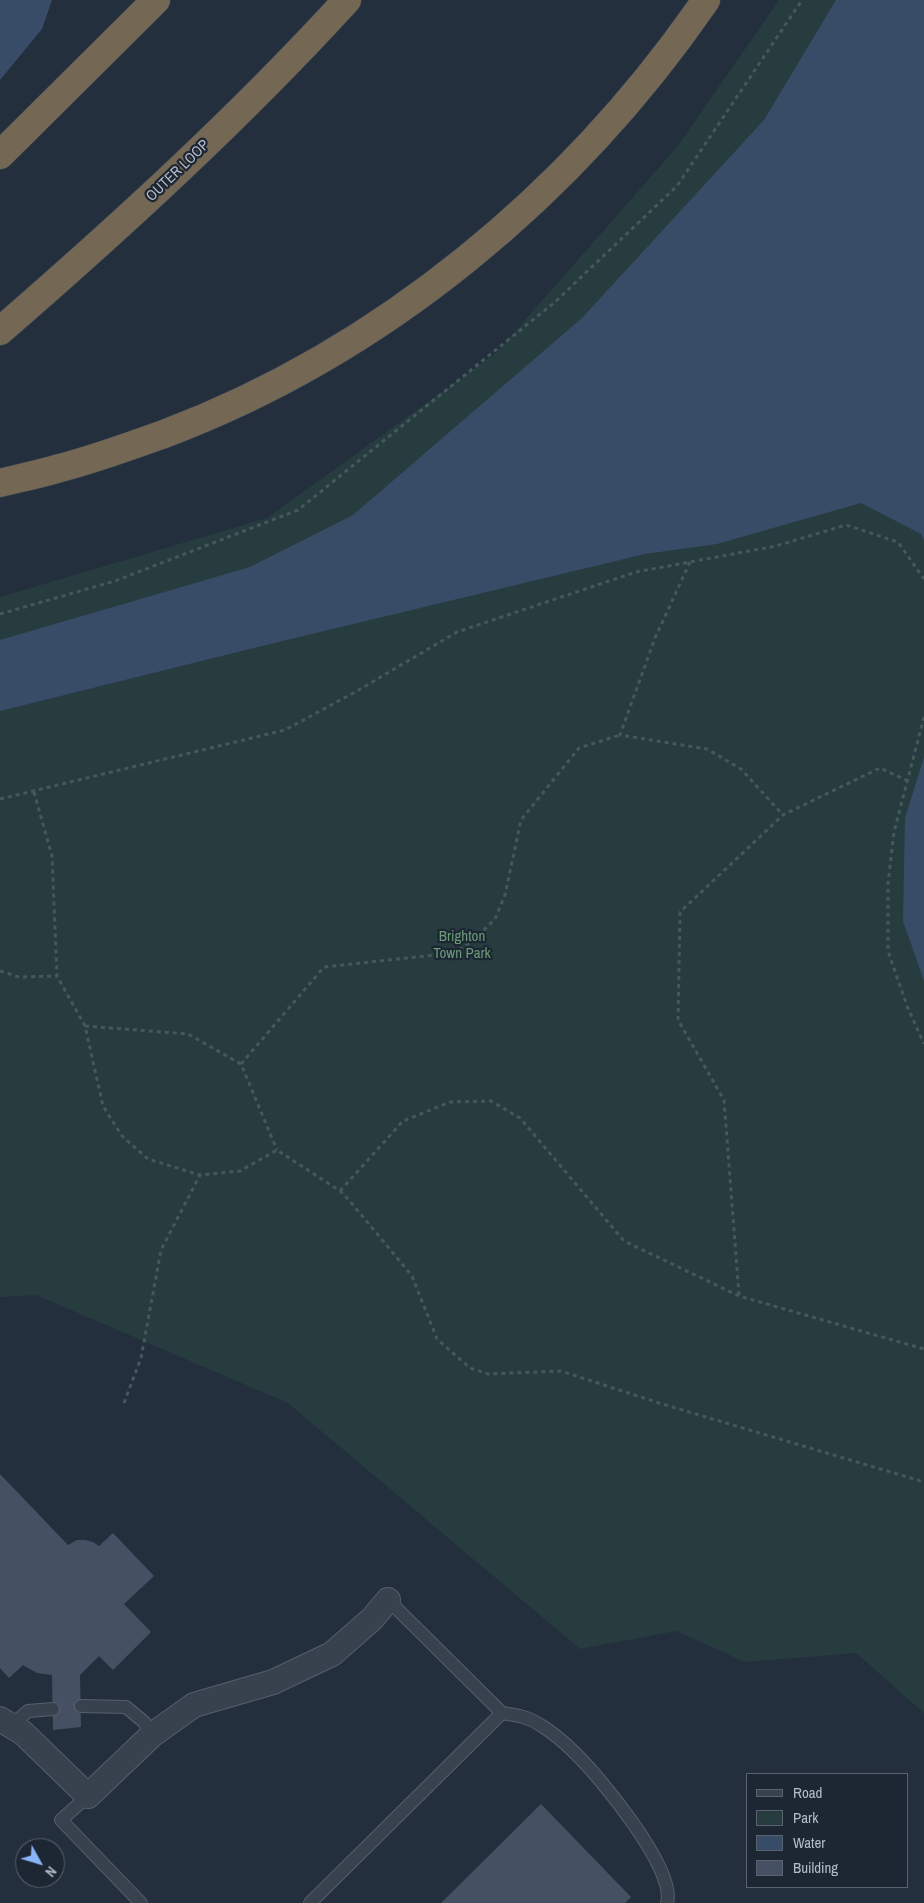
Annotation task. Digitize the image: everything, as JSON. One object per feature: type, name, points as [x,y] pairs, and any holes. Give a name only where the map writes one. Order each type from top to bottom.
[{"type":"highway","points":[[0,155],[156,0]]},
{"type":"highway","name":"OUTER LOOP","points":[[0,331],[165,184],[238,113],[347,0]]},
{"type":"highway","points":[[2,482],[61,468],[114,452],[218,411],[318,360],[413,300],[501,231],[582,154],[656,69],[706,0]]},
{"type":"street","points":[[6,1723],[23,1733],[88,1796],[152,1736],[194,1705],[273,1682],[332,1654],[372,1619],[388,1600]]},
{"type":"lane","points":[[388,1600],[502,1713],[523,1716],[541,1725],[574,1752],[608,1790],[655,1859],[663,1875],[669,1896],[667,1903]]},
{"type":"lane","points":[[81,1706],[126,1707],[144,1722],[152,1736]]},
{"type":"lane","points":[[6,1723],[28,1711],[53,1708]]},
{"type":"lane","points":[[310,1903],[502,1713]]},
{"type":"lane","points":[[88,1796],[61,1820],[140,1903]]},
{"type":"path","points":[[0,614],[115,581],[298,510],[555,302],[677,186],[802,0]]},
{"type":"path","points":[[0,799],[285,730],[357,692],[457,632],[636,572],[776,546],[846,525],[898,542],[924,579]]},
{"type":"path","points":[[620,735],[655,638],[690,561]]},
{"type":"path","points":[[924,718],[894,832],[888,883],[888,951],[907,1006],[924,1044]]},
{"type":"path","points":[[241,1064],[324,967],[452,953],[472,942],[495,919],[504,894],[521,820],[579,748],[620,735],[707,748],[741,769],[783,815]]},
{"type":"path","points":[[739,1296],[724,1100],[678,1020],[680,912],[783,815],[880,768],[908,781]]},
{"type":"path","points":[[34,792],[52,856],[58,976],[85,1026],[103,1106],[122,1136],[148,1159],[200,1175],[240,1171],[277,1150]]},
{"type":"path","points":[[0,971],[19,976],[58,976]]},
{"type":"path","points":[[85,1026],[188,1034],[241,1064],[277,1150],[349,1200],[412,1276],[437,1339],[470,1368],[488,1374],[561,1370],[659,1403],[924,1482]]},
{"type":"path","points":[[340,1192],[403,1121],[450,1102],[491,1101],[520,1118],[624,1241],[739,1296],[924,1349]]},
{"type":"path","points":[[124,1403],[141,1358],[162,1250],[200,1175]]},
{"type":"green space","name":"Brighton Town Park","points":[[779,0],[924,0],[924,1713],[856,1653],[745,1662],[676,1631],[580,1649],[288,1403],[36,1295],[0,1297],[0,597],[267,518],[496,353],[677,147]]},
{"type":"water","points":[[0,0],[52,0],[42,29],[0,80]]},
{"type":"water","points":[[836,0],[924,0],[924,540],[921,534],[861,503],[717,544],[645,554],[0,711],[0,640],[250,567],[353,515],[582,318],[764,120]]},
{"type":"water","points":[[924,757],[924,981],[903,921],[905,818]]},
{"type":"building","points":[[0,1474],[68,1545],[77,1540],[85,1540],[99,1546],[113,1533],[154,1576],[124,1604],[151,1632],[113,1670],[99,1656],[80,1675],[81,1727],[53,1730],[52,1675],[37,1673],[23,1665],[9,1678],[0,1668]]},
{"type":"building","points":[[541,1804],[631,1897],[625,1903],[441,1903]]}]
